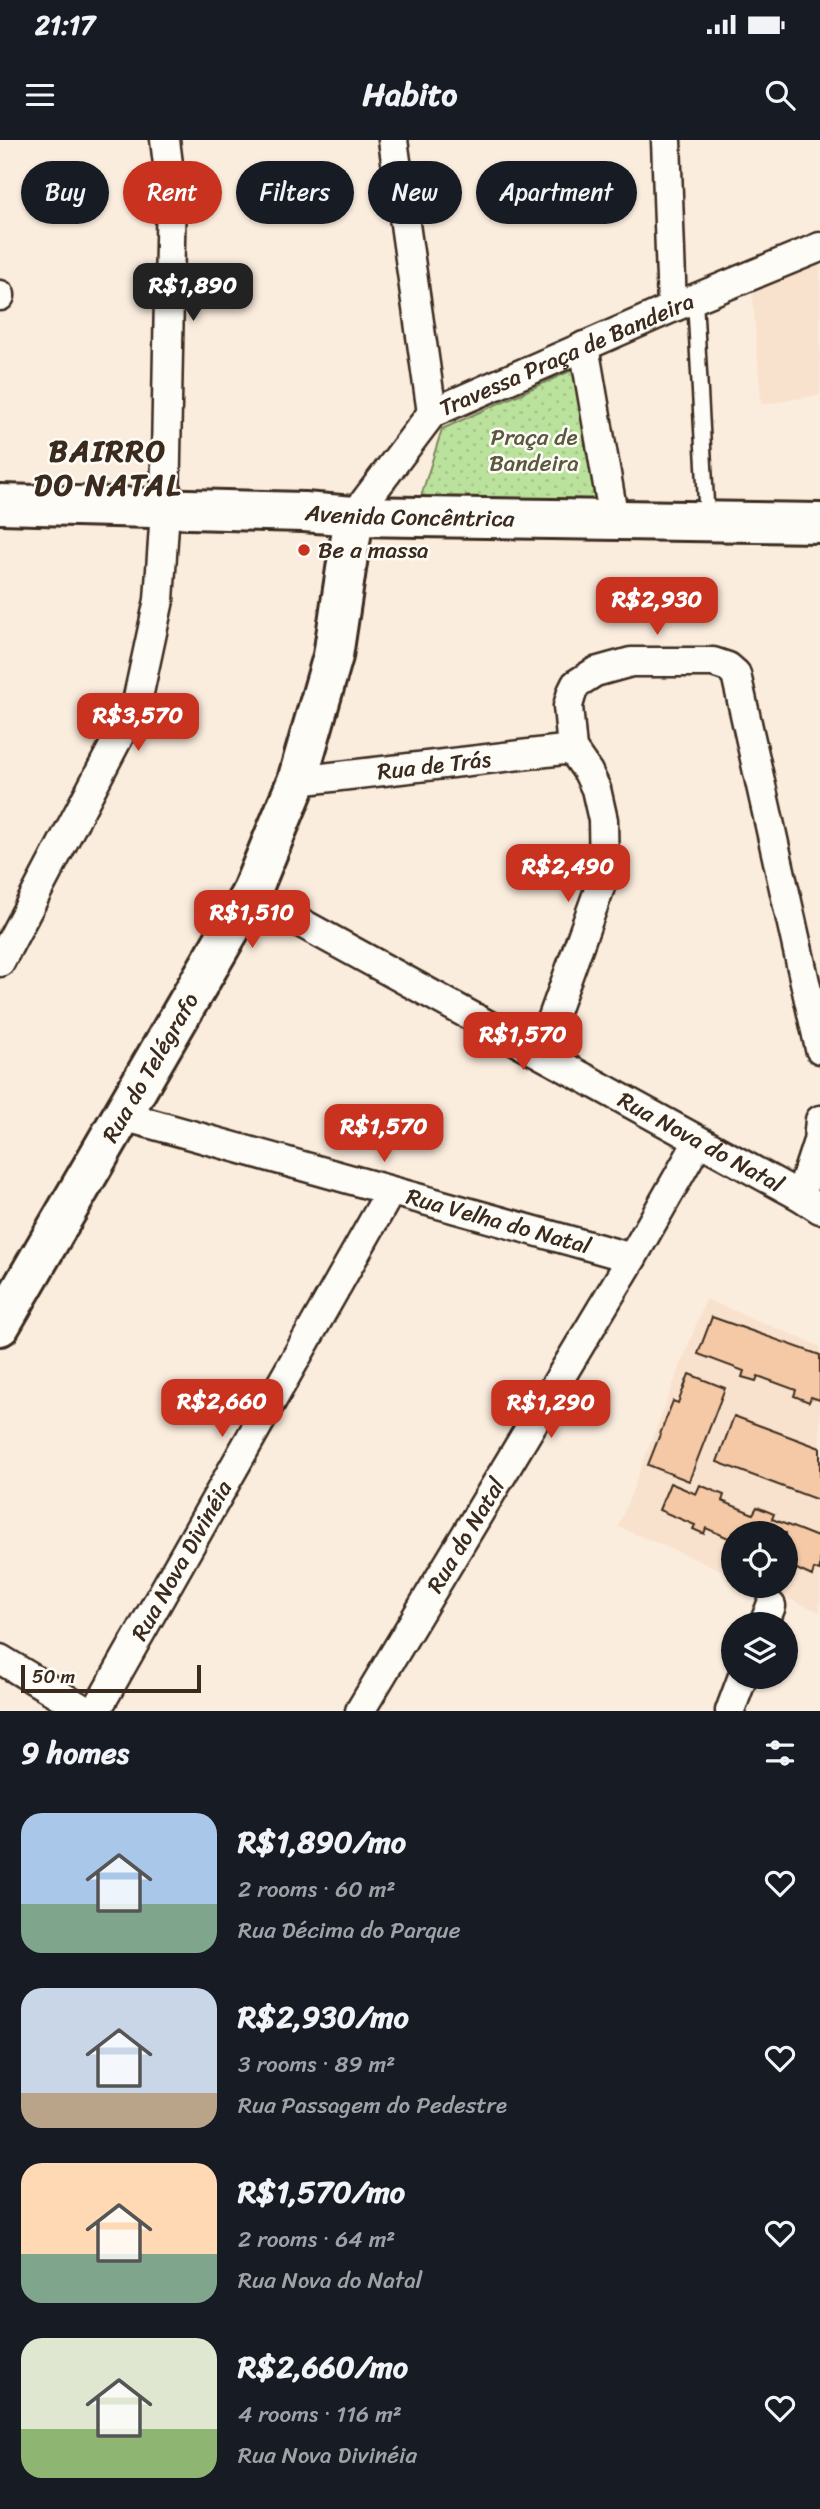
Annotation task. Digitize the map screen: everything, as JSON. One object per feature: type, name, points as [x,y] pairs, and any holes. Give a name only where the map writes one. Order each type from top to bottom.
[{"type":"street","points":[[0,962],[137,702],[159,600],[165,510],[171,188],[165,140]]},
{"type":"street","points":[[393,140],[432,413]]},
{"type":"street","points":[[666,140],[684,303]]},
{"type":"street","name":"Travessa Praça de Bandeira","points":[[354,516],[432,413],[820,247]]},
{"type":"street","points":[[584,346],[614,520]]},
{"type":"street","name":"Avenida Concêntrica","points":[[0,504],[304,512],[354,516],[820,523]]},
{"type":"street","name":"Rua do Telégrafo","points":[[0,1326],[250,895],[297,781],[333,656],[354,516]]},
{"type":"street","points":[[540,1053],[604,876],[603,820],[596,789],[572,749],[568,706],[572,692],[576,684],[595,672],[631,662],[679,661],[713,662],[728,667],[736,674],[820,1049]]},
{"type":"street","name":"Rua de Trás","points":[[297,781],[572,749]]},
{"type":"street","name":"Rua Nova do Natal","points":[[250,895],[810,1203]]},
{"type":"street","name":"Rua Velha do Natal","points":[[123,1116],[632,1258]]},
{"type":"street","points":[[810,1203],[820,1120]]},
{"type":"street","name":"Rua do Natal","points":[[360,1711],[632,1258],[698,1142]]},
{"type":"street","name":"Rua Nova Divinéia","points":[[96,1711],[390,1192]]},
{"type":"street","points":[[0,1659],[86,1711]]},
{"type":"street","points":[[730,1711],[738,1689]]},
{"type":"lane","points":[[684,303],[707,521]]},
{"type":"shaded area","points":[[820,260],[820,395],[761,405],[752,289]]},
{"type":"shaded area","points":[[706,1299],[820,1346],[820,1612],[786,1598],[798,1598],[798,1521],[721,1521],[721,1570],[618,1527]]},
{"type":"green space","name":"Praça de Bandeira","points":[[577,368],[602,508],[418,506],[442,429]]},
{"type":"building","points":[[712,1317],[820,1355],[820,1400],[811,1397],[809,1402],[794,1396],[796,1390],[758,1376],[756,1381],[742,1377],[744,1371],[698,1354]]},
{"type":"building","points":[[689,1374],[725,1388],[689,1481],[648,1465],[673,1401],[678,1403]]},
{"type":"building","points":[[734,1416],[820,1448],[818,1500],[717,1462]]},
{"type":"building","points":[[670,1483],[696,1494],[700,1485],[724,1495],[722,1501],[753,1514],[757,1507],[774,1514],[772,1519],[777,1521],[721,1521],[721,1535],[706,1528],[704,1534],[693,1529],[695,1525],[659,1510]]},
{"type":"building","points":[[798,1529],[820,1538],[820,1571],[814,1569],[812,1576],[798,1570]]},
{"type":"place","name":"Be a massa","points":[[304,550]]},
{"type":"district","name":"BAIRRO DO NATAL","points":[[108,468]]}]
